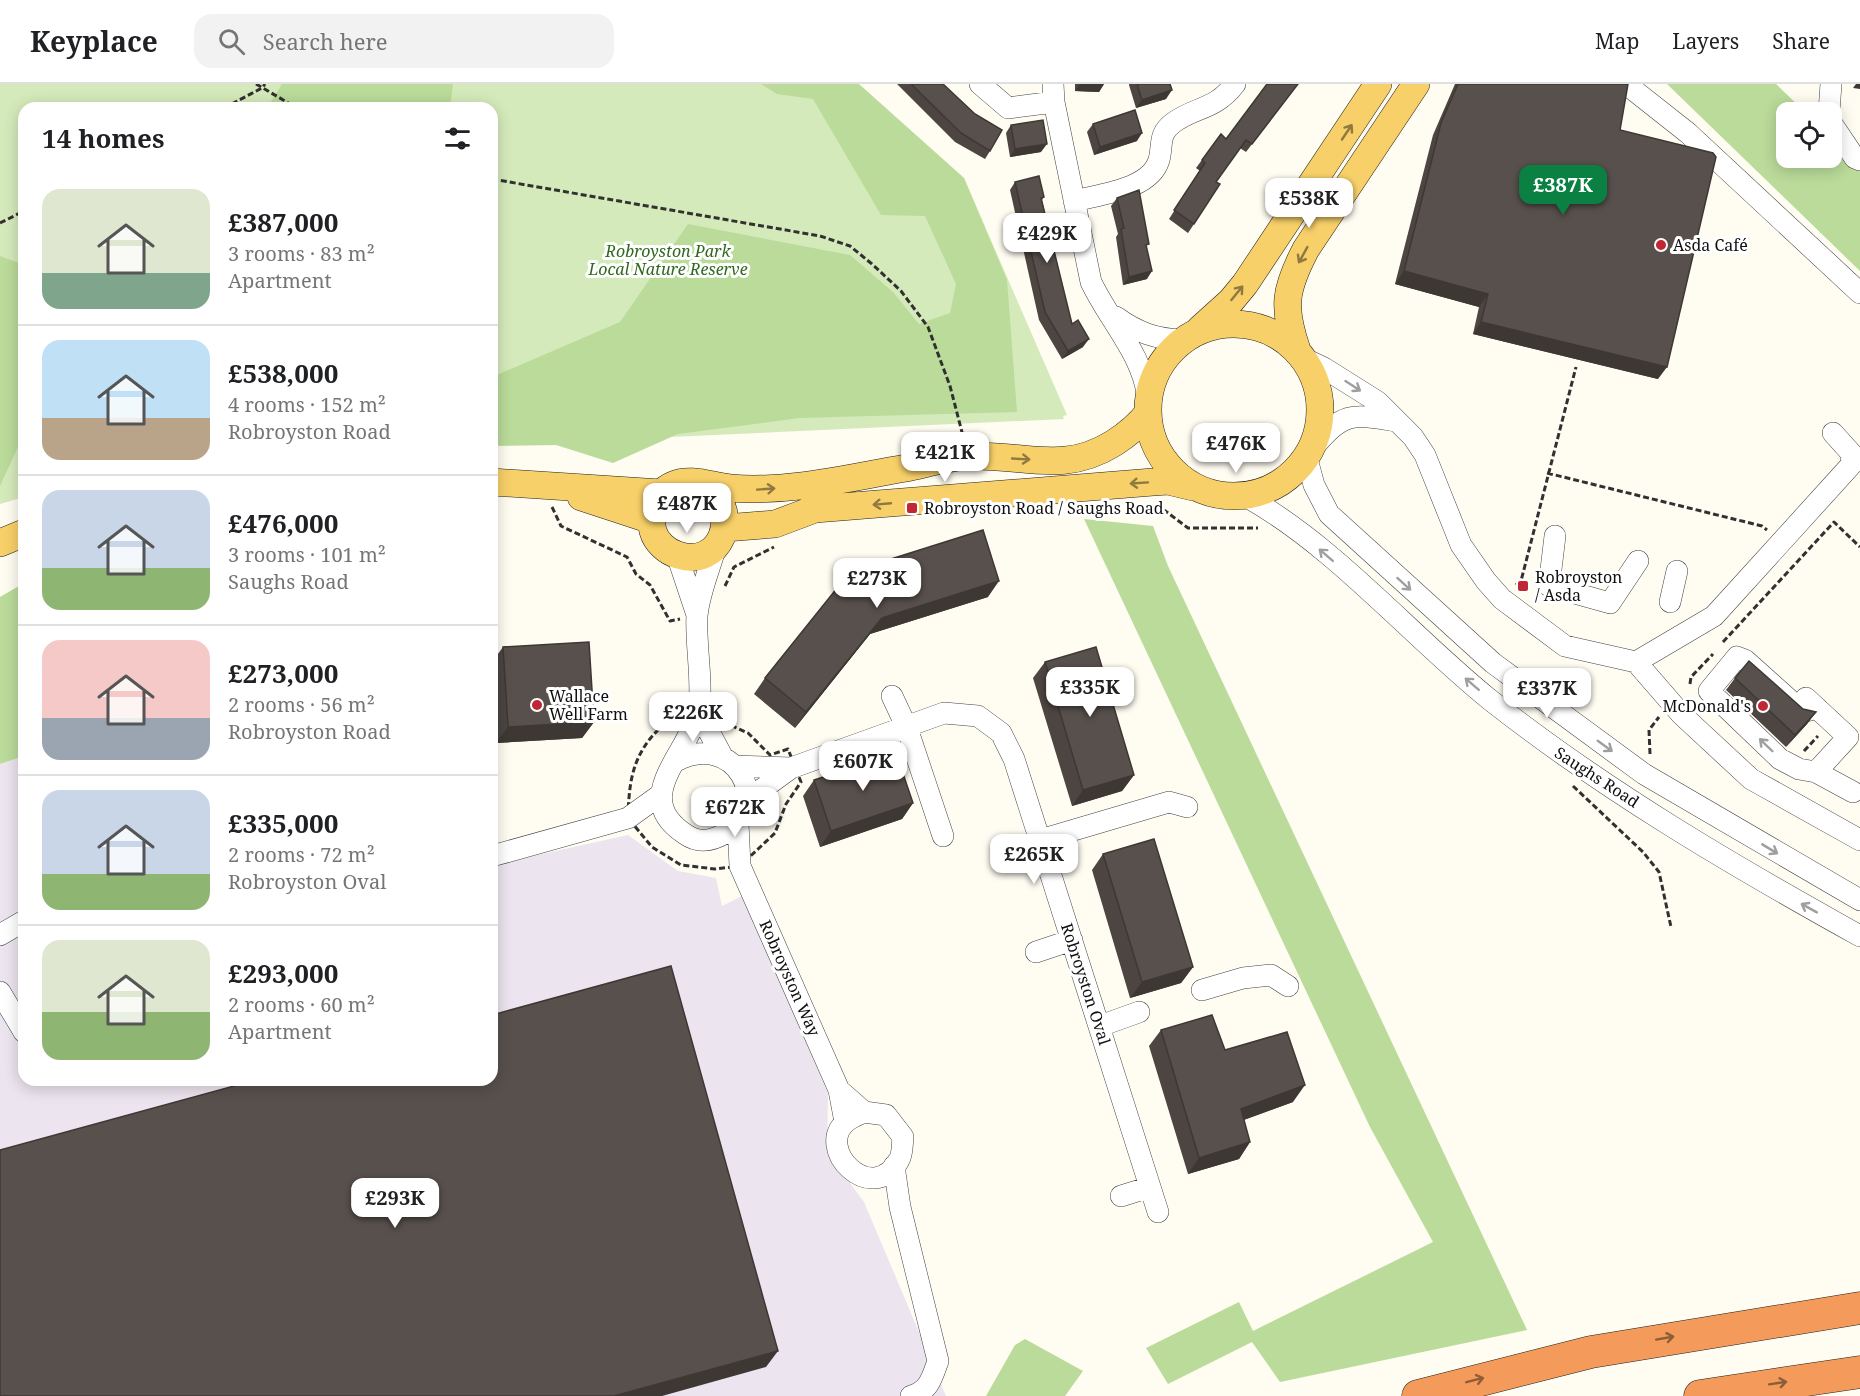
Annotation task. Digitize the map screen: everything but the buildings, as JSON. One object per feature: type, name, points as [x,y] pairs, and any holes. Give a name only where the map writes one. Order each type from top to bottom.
[{"type":"highway","points":[[1418,1396],[1591,1352],[1860,1308]]},
{"type":"highway","points":[[1700,1396],[1860,1372]]},
{"type":"main road","points":[[1197,488],[1166,463],[1153,441],[1148,405],[1152,384],[1163,360],[1231,301],[1245,284],[1378,84]]},
{"type":"main road","points":[[1148,405],[1131,432],[1088,458],[1066,462],[968,456],[811,485],[759,490],[708,486],[687,481],[672,485],[661,493],[653,507],[651,520],[654,534],[661,545],[677,555],[689,557],[705,553],[721,537],[774,524],[815,509],[1168,481],[1223,496],[1245,496],[1266,491],[1287,480],[1310,453],[1321,414],[1317,383],[1301,354],[1287,314],[1291,277],[1306,249],[1416,84]]},
{"type":"main road","points":[[1189,336],[1211,326],[1233,323],[1271,331],[1301,354]]},
{"type":"main road","points":[[498,482],[661,493]]},
{"type":"main road","points":[[540,484],[651,520]]},
{"type":"main road","points":[[708,486],[724,506],[721,537]]},
{"type":"main road","points":[[0,543],[18,536]]},
{"type":"street","points":[[980,84],[1008,108],[1053,93],[1091,282],[1103,308],[1138,360],[1145,377],[1148,405]]},
{"type":"street","points":[[1074,201],[1144,181],[1159,161],[1160,138],[1173,123],[1223,99],[1235,84]]},
{"type":"street","points":[[1626,84],[1688,133],[1860,293]]},
{"type":"street","points":[[1830,102],[1831,84]]},
{"type":"street","points":[[1842,139],[1855,158],[1860,160]]},
{"type":"street","points":[[1103,308],[1134,331],[1149,336],[1189,336]]},
{"type":"street","points":[[1301,354],[1372,398],[1413,437],[1425,455],[1461,545],[1486,581],[1502,599],[1565,646],[1636,662],[1682,715],[1751,779],[1860,840]]},
{"type":"street","points":[[1310,453],[1326,431],[1355,414],[1396,421]]},
{"type":"street","points":[[1636,662],[1714,616],[1856,460],[1833,433]]},
{"type":"street","name":"Saughs Road","points":[[1310,453],[1314,485],[1329,514],[1493,663],[1644,774],[1860,900]]},
{"type":"street","name":"Saughs Road","points":[[1245,496],[1296,529],[1488,697],[1565,758],[1791,898],[1860,936]]},
{"type":"street","points":[[1555,536],[1549,586],[1610,603],[1638,561]]},
{"type":"street","points":[[672,826],[664,814],[660,795],[663,780],[676,761],[698,711],[697,615],[721,537]]},
{"type":"street","points":[[677,555],[697,615]]},
{"type":"street","points":[[1670,602],[1677,571]]},
{"type":"street","points":[[1808,771],[1848,737],[1824,715],[1803,712],[1745,660],[1746,654],[1728,649],[1709,669],[1708,691],[1780,759],[1853,792]]},
{"type":"street","points":[[892,696],[907,728],[943,836]]},
{"type":"street","points":[[698,711],[729,761],[745,781],[747,800],[738,823],[740,867]]},
{"type":"street","name":"Robroyston Oval","points":[[793,768],[944,713],[978,716],[1001,733],[1014,759],[1158,1212]]},
{"type":"street","points":[[676,761],[699,752],[729,761],[793,768]]},
{"type":"street","points":[[747,800],[793,768]]},
{"type":"street","points":[[498,854],[628,818],[660,795]]},
{"type":"street","points":[[1040,840],[1169,802],[1187,807]]},
{"type":"street","points":[[628,818],[672,826],[689,837],[706,842],[740,867]]},
{"type":"street","points":[[706,842],[728,832],[738,823]]},
{"type":"street","name":"Robroyston Way","points":[[740,867],[839,1090],[854,1117],[886,1115],[903,1137],[900,1159],[894,1166]]},
{"type":"street","points":[[0,934],[18,924]]},
{"type":"street","points":[[1035,952],[1072,940]]},
{"type":"street","points":[[1202,990],[1243,978],[1271,975],[1288,986]]},
{"type":"street","points":[[0,993],[18,1022]]},
{"type":"street","points":[[1100,1026],[1139,1012]]},
{"type":"street","points":[[854,1117],[838,1135],[837,1151],[853,1174],[868,1178],[886,1175],[894,1166]]},
{"type":"street","points":[[894,1166],[900,1207],[938,1361],[931,1382],[922,1393],[911,1396]]},
{"type":"street","points":[[868,1178],[900,1207]]},
{"type":"street","points":[[1121,1196],[1150,1186]]},
{"type":"path","points":[[256,84],[286,102]]},
{"type":"path","points":[[235,102],[262,88],[265,84]]},
{"type":"path","points":[[498,180],[820,236],[850,246],[901,291],[928,327],[950,386],[968,456]]},
{"type":"path","points":[[0,223],[18,214]]},
{"type":"path","points":[[1502,599],[1521,581],[1576,367]]},
{"type":"path","points":[[1547,473],[1762,526],[1800,558]]},
{"type":"path","points":[[540,484],[561,526],[627,557],[636,573],[650,585],[670,621],[697,615]]},
{"type":"path","points":[[1148,497],[1188,528],[1263,528]]},
{"type":"path","points":[[720,595],[734,567],[775,546]]},
{"type":"path","points":[[770,755],[748,733],[698,711],[661,727],[635,760],[629,790],[628,818],[652,846],[681,865],[715,869],[740,867],[775,833],[786,804],[801,782],[793,768]]},
{"type":"path","points":[[1808,771],[1795,761],[1824,715]]},
{"type":"path","points":[[1568,782],[1643,852],[1659,872],[1671,927]]},
{"type":"shaded area","points":[[18,758],[18,1086],[498,1086],[498,864],[628,835],[678,871],[716,878],[722,906],[744,895],[828,1094],[827,1152],[864,1202],[946,1396],[0,1396],[0,764]]},
{"type":"green space","name":"Robroyston Park Local Nature Reserve","points":[[0,84],[858,84],[964,178],[1067,415],[1063,416],[1064,419],[498,445],[498,102],[18,102],[18,499],[0,504]]},
{"type":"green space","points":[[282,84],[453,84],[451,102],[271,102]]},
{"type":"green space","points":[[761,84],[859,84],[964,178],[1007,280],[1017,412],[799,418],[678,434],[613,463],[556,445],[498,446],[498,374],[620,322],[688,224],[850,255],[893,292],[919,324],[950,313],[956,284],[925,216],[881,215],[813,99],[777,94]]},
{"type":"green space","points":[[1667,84],[1776,84],[1795,102],[1776,102],[1776,168],[1842,168],[1842,149],[1860,167],[1860,271]]},
{"type":"green space","points":[[0,256],[18,263],[18,447],[0,486]]},
{"type":"green space","points":[[1084,519],[1153,526],[1168,566],[1527,1330],[1280,1382],[1252,1342],[1168,1384],[1146,1348],[1239,1302],[1253,1331],[1433,1242],[1370,1127]]},
{"type":"green space","points":[[18,586],[18,758],[0,764],[0,597]]},
{"type":"green space","points":[[1025,1339],[1083,1371],[1065,1396],[986,1396],[1015,1345]]},
{"type":"place","name":"Asda Café","points":[[1661,245]]},
{"type":"place","name":"Robroyston Road / Saughs Road","points":[[912,508]]},
{"type":"place","name":"Robroyston / Asda","points":[[1523,586]]},
{"type":"place","name":"Wallace Well Farm","points":[[537,705]]},
{"type":"place","name":"McDonald's","points":[[1763,706]]}]
